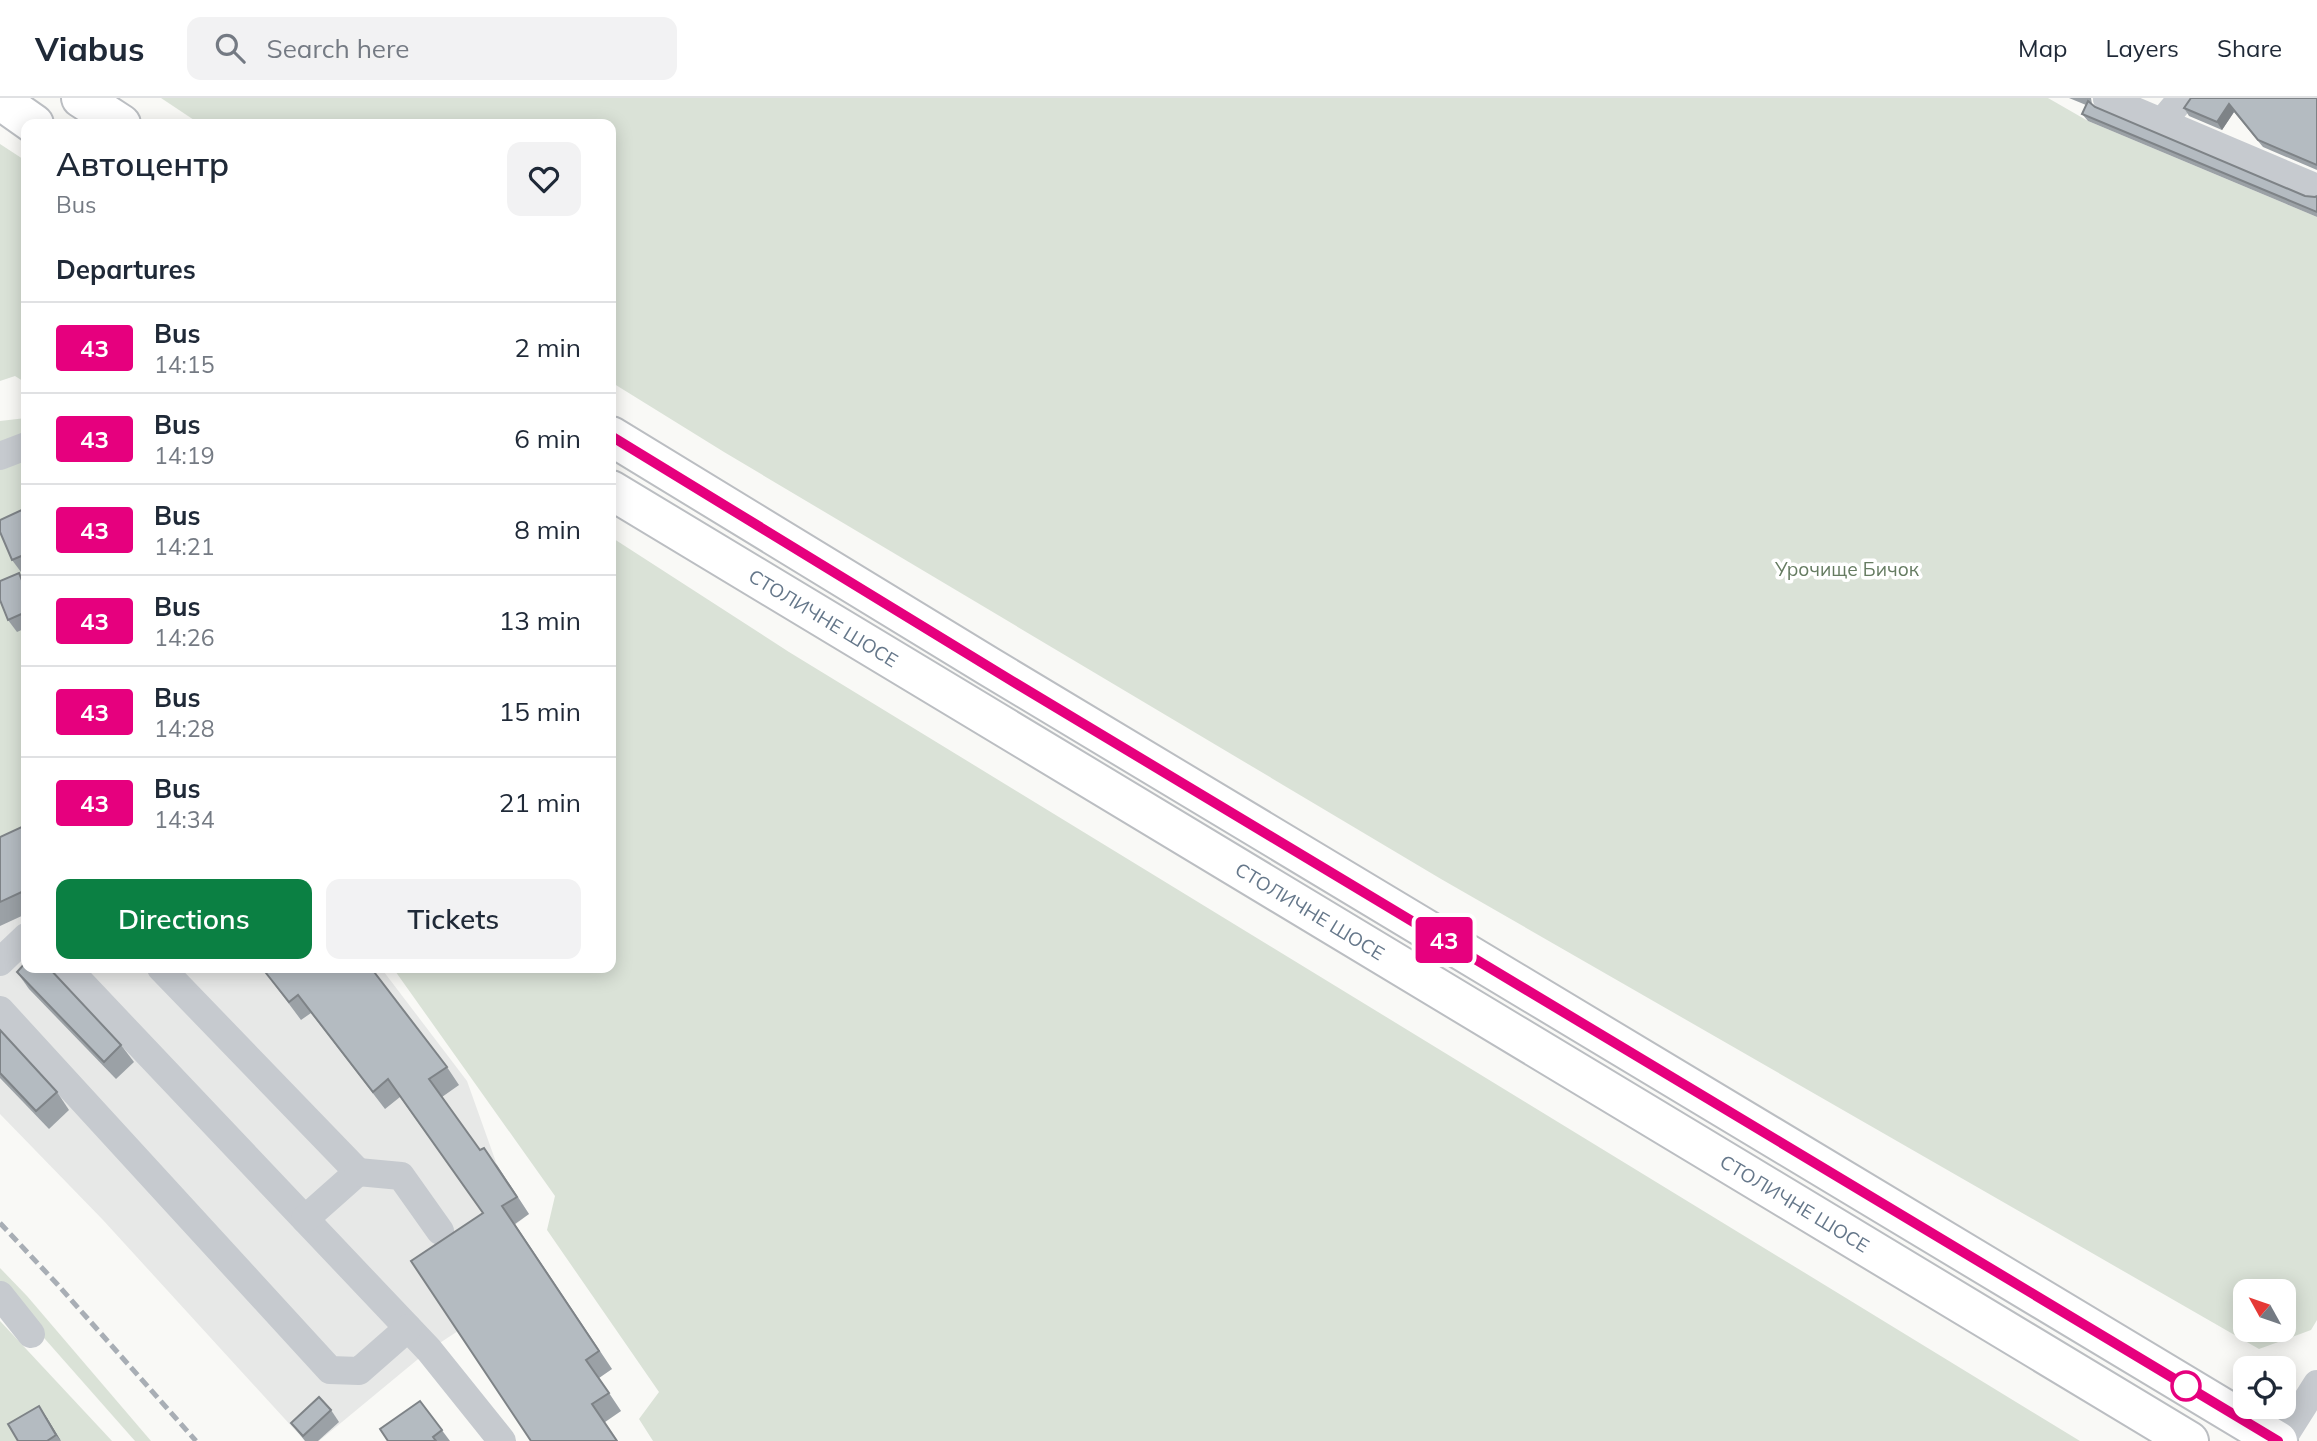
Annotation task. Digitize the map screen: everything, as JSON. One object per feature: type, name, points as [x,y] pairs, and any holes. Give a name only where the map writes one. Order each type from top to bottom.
[{"type":"highway","points":[[81,98],[113,119]]},
{"type":"highway","points":[[0,100],[27,119]]},
{"type":"highway","points":[[616,439],[976,659],[2280,1441]]},
{"type":"highway","name":"СТОЛИЧНЕ ШОСЕ","points":[[616,493],[2189,1441]]},
{"type":"street","points":[[2162,122],[2182,98]]},
{"type":"street","points":[[2107,99],[2317,188]]},
{"type":"street","points":[[0,456],[21,448]]},
{"type":"street","points":[[0,962],[21,942]]},
{"type":"street","points":[[71,973],[429,1350],[502,1441]]},
{"type":"street","points":[[166,973],[358,1172],[401,1176],[440,1231]]},
{"type":"street","points":[[0,1010],[330,1370],[359,1371],[408,1328]]},
{"type":"street","points":[[305,1219],[358,1172]]},
{"type":"street","points":[[0,1295],[31,1334]]},
{"type":"street","points":[[2280,1441],[2317,1384]]},
{"type":"shaded area","points":[[21,850],[21,973],[385,973],[467,1081],[497,1165],[529,1214],[515,1225],[612,1369],[599,1378],[621,1411],[605,1422],[618,1441],[532,1441],[458,1331],[429,1350],[319,1441],[305,1441],[103,1220],[0,1114],[0,861]]},
{"type":"green space","name":"Урочище Бичок","points":[[161,98],[2048,98],[2088,121],[2317,217],[2317,1320],[2311,1330],[2296,1335],[2296,1279],[2233,1279],[2233,1334],[1441,879],[616,385],[616,119],[192,119]]},
{"type":"green space","points":[[0,144],[21,158],[21,380],[15,376],[0,381]]},
{"type":"green space","points":[[21,419],[21,832],[0,843],[0,421]]},
{"type":"green space","points":[[616,540],[789,652],[2080,1441],[653,1441],[639,1419],[659,1392],[547,1230],[555,1196],[397,973],[616,973]]},
{"type":"green space","points":[[0,1268],[151,1441],[135,1441],[0,1288]]},
{"type":"green space","points":[[0,1321],[112,1441],[0,1441]]},
{"type":"green space","name":"Урочище Бичок","points":[[2247,1342],[2278,1342],[2259,1349]]},
{"type":"building","points":[[2191,98],[2317,98],[2317,165],[2258,140],[2229,104],[2217,122],[2184,108]]},
{"type":"building","points":[[2088,101],[2095,107],[2305,196],[2317,196],[2317,212],[2082,114]]},
{"type":"building","points":[[21,510],[21,556],[12,560],[0,532],[0,520]]},
{"type":"building","points":[[19,573],[21,578],[21,614],[8,620],[0,600],[0,581]]},
{"type":"building","points":[[21,827],[21,892],[0,902],[0,837]]},
{"type":"building","points":[[21,968],[21,973],[54,973],[121,1045],[104,1062],[17,972]]},
{"type":"building","points":[[266,973],[375,973],[447,1067],[429,1079],[480,1150],[484,1148],[517,1197],[502,1206],[599,1351],[586,1360],[609,1393],[592,1404],[617,1441],[531,1441],[411,1261],[483,1213],[388,1079],[373,1092],[298,995],[289,1002]]},
{"type":"building","points":[[0,1030],[57,1092],[36,1111],[0,1073]]},
{"type":"building","points":[[319,1397],[331,1410],[303,1436],[291,1423]]},
{"type":"building","points":[[420,1401],[442,1430],[433,1437],[436,1441],[388,1441],[380,1429]]},
{"type":"building","points":[[39,1406],[56,1435],[47,1441],[18,1441],[8,1424]]},
{"type":"railway","points":[[0,1223],[196,1441]]},
{"type":"bus line","name":"43","points":[[616,439],[1012,681],[2278,1441]]}]
